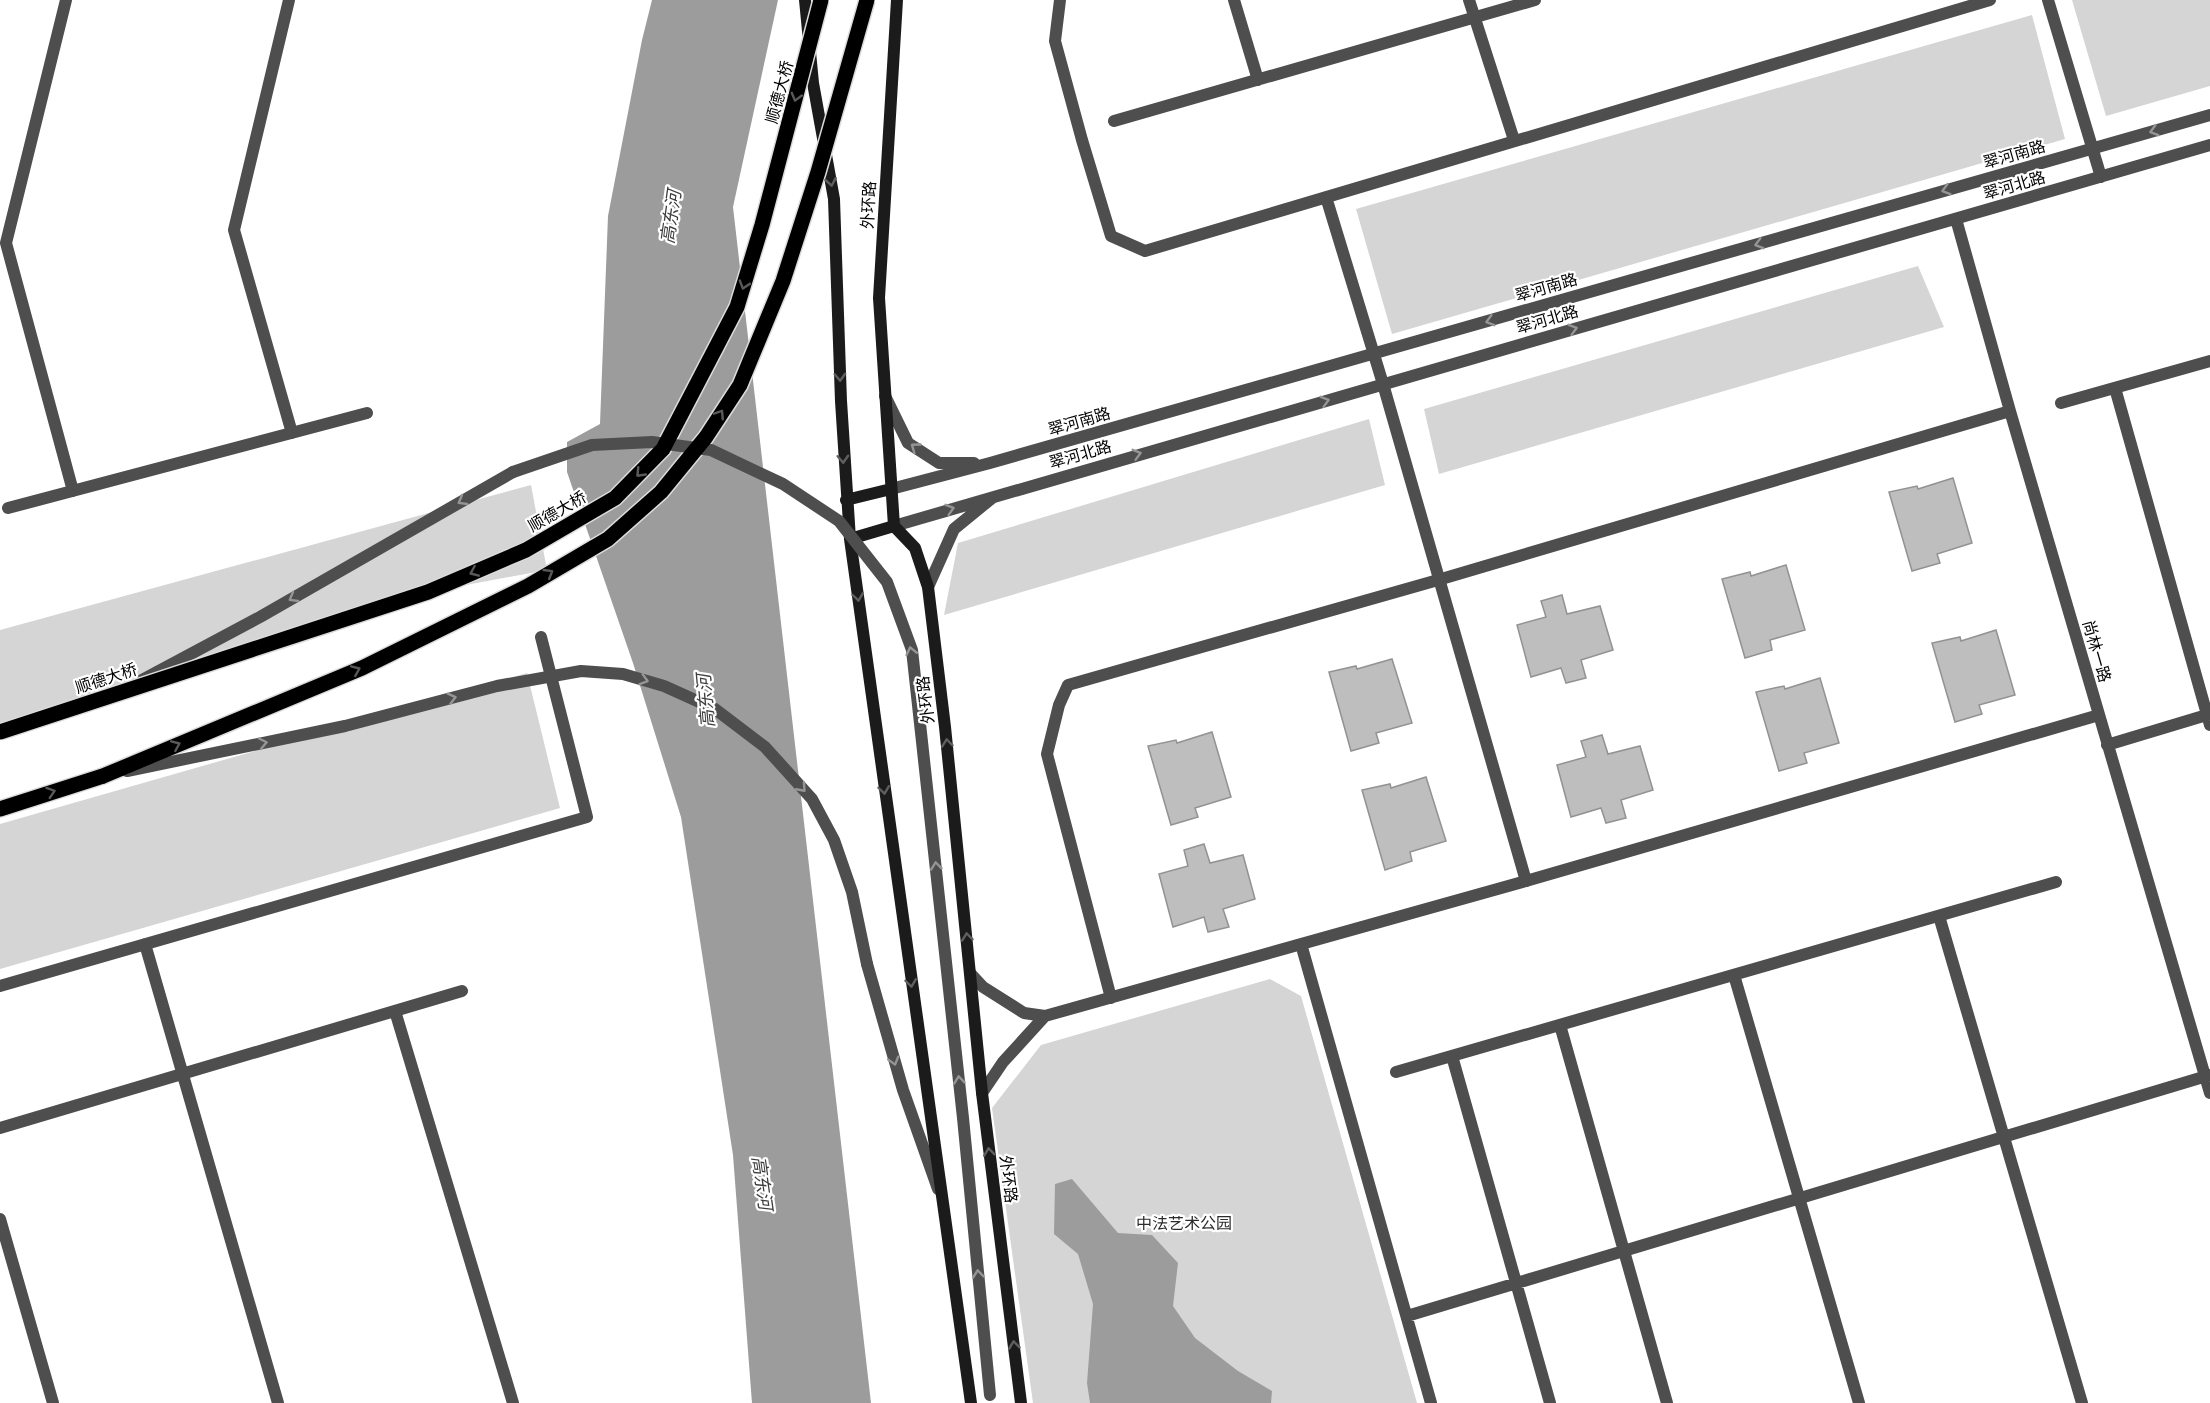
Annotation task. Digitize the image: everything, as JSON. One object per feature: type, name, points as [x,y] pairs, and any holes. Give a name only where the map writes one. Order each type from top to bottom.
[{"type":"main road","name":"外环路","points":[[805,0],[804,11],[813,83],[834,200],[841,400],[849,539]]},
{"type":"main road","name":"顺德大桥","points":[[0,732],[428,592],[526,550],[615,498],[663,449],[738,307],[821,0]]},
{"type":"main road","points":[[0,809],[103,776],[362,668],[528,586],[608,539],[661,492],[706,436],[740,385],[783,281],[818,172],[867,0]]},
{"type":"main road","name":"外环路","points":[[897,0],[879,297],[894,526],[915,549],[928,587],[945,727],[982,1093],[1021,1403]]},
{"type":"main road","points":[[846,500],[891,489]]},
{"type":"main road","points":[[894,526],[849,539],[971,1403]]},
{"type":"street","points":[[66,0],[6,243],[73,491]]},
{"type":"street","points":[[289,0],[234,230],[292,433]]},
{"type":"street","points":[[1060,0],[1055,41],[1111,236],[1145,251],[1990,0]]},
{"type":"street","points":[[1234,0],[1257,80]]},
{"type":"street","points":[[1469,0],[1514,140]]},
{"type":"street","points":[[1114,121],[1535,0]]},
{"type":"street","points":[[2048,0],[2101,177]]},
{"type":"street","name":"翠河南路","points":[[891,489],[990,463],[2210,115]]},
{"type":"street","name":"翠河北路","points":[[894,526],[2210,146]]},
{"type":"street","points":[[1326,196],[1383,384],[1526,881]]},
{"type":"street","name":"尚林一路","points":[[1956,219],[2098,715],[2208,1076],[2210,1093]]},
{"type":"street","points":[[2061,403],[2210,362]]},
{"type":"street","points":[[2107,745],[2209,718],[2115,388]]},
{"type":"street","points":[[885,395],[908,443],[939,463],[990,463]]},
{"type":"street","points":[[1112,998],[1047,754],[1059,705],[1068,685],[1438,580],[2010,411]]},
{"type":"street","points":[[8,508],[367,413]]},
{"type":"street","points":[[117,694],[270,611],[513,472],[592,445],[652,442],[711,450],[783,484],[839,521],[887,582],[912,650],[962,1106],[991,1399]]},
{"type":"street","points":[[928,587],[954,529],[997,495]]},
{"type":"street","points":[[0,986],[587,817],[541,637]]},
{"type":"street","points":[[103,776],[345,726],[497,686],[581,671],[623,674],[664,686],[715,709],[765,747],[812,799],[834,840],[852,892],[867,964],[903,1090],[942,1200]]},
{"type":"street","points":[[970,973],[983,987],[1024,1013],[1045,1016],[1526,881],[2098,715]]},
{"type":"street","points":[[1396,1072],[2056,882]]},
{"type":"street","points":[[1940,916],[2082,1403]]},
{"type":"street","points":[[146,944],[278,1403]]},
{"type":"street","points":[[1301,944],[1431,1403]]},
{"type":"street","points":[[1734,975],[1859,1403]]},
{"type":"street","points":[[0,1128],[462,991]]},
{"type":"street","points":[[395,1011],[513,1403]]},
{"type":"street","points":[[982,1093],[1003,1062],[1045,1016]]},
{"type":"street","points":[[1560,1025],[1667,1403]]},
{"type":"street","points":[[1452,1056],[1550,1403]]},
{"type":"street","points":[[1407,1316],[2208,1076]]},
{"type":"street","points":[[0,1219],[53,1403]]},
{"type":"green space","points":[[2072,0],[2210,0],[2210,86],[2106,116]]},
{"type":"green space","points":[[2032,15],[2065,139],[1392,334],[1356,209]]},
{"type":"green space","points":[[1918,266],[1944,327],[1439,474],[1424,409]]},
{"type":"green space","points":[[1369,419],[1385,485],[944,615],[958,543]]},
{"type":"green space","points":[[531,485],[547,570],[428,592],[0,728],[0,630]]},
{"type":"green space","points":[[527,673],[560,808],[0,969],[0,824]]},
{"type":"green space","name":"中法艺术公园","points":[[1270,979],[1301,996],[1417,1403],[1033,1403],[992,1108],[1041,1045]]},
{"type":"water","name":"高东河","points":[[652,0],[778,0],[733,207],[871,1403],[752,1403],[733,1155],[681,817],[633,663],[567,472],[567,442],[600,424],[608,216],[642,40]]},
{"type":"water","points":[[1072,1179],[1118,1233],[1152,1235],[1178,1263],[1173,1306],[1195,1338],[1238,1371],[1272,1391],[1271,1403],[1090,1403],[1087,1383],[1093,1304],[1078,1254],[1054,1234],[1055,1184]]},
{"type":"building","points":[[1953,478],[1972,543],[1937,554],[1940,563],[1912,571],[1889,492],[1917,486],[1918,489]]},
{"type":"building","points":[[1786,565],[1805,630],[1770,640],[1772,650],[1745,658],[1722,579],[1750,572],[1751,576]]},
{"type":"building","points":[[1562,595],[1567,614],[1600,606],[1613,650],[1581,660],[1586,678],[1566,683],[1561,668],[1531,677],[1517,625],[1546,617],[1541,601]]},
{"type":"building","points":[[1996,630],[2015,695],[1979,705],[1982,714],[1955,722],[1932,643],[1960,637],[1961,641]]},
{"type":"building","points":[[1392,659],[1412,723],[1376,733],[1379,743],[1351,751],[1329,672],[1356,666],[1357,669]]},
{"type":"building","points":[[1820,678],[1839,743],[1804,753],[1807,763],[1779,771],[1756,692],[1784,686],[1785,689]]},
{"type":"building","points":[[1212,732],[1231,797],[1195,808],[1198,817],[1171,825],[1148,746],[1176,740],[1177,743]]},
{"type":"building","points":[[1602,735],[1608,754],[1640,746],[1653,790],[1621,800],[1626,818],[1606,823],[1601,808],[1571,817],[1557,765],[1586,757],[1581,741]]},
{"type":"building","points":[[1426,777],[1446,841],[1410,852],[1412,861],[1385,870],[1362,790],[1390,784],[1391,788]]},
{"type":"building","points":[[1204,844],[1210,863],[1243,855],[1255,899],[1223,909],[1229,927],[1208,932],[1204,917],[1173,927],[1159,874],[1188,866],[1184,850]]}]
